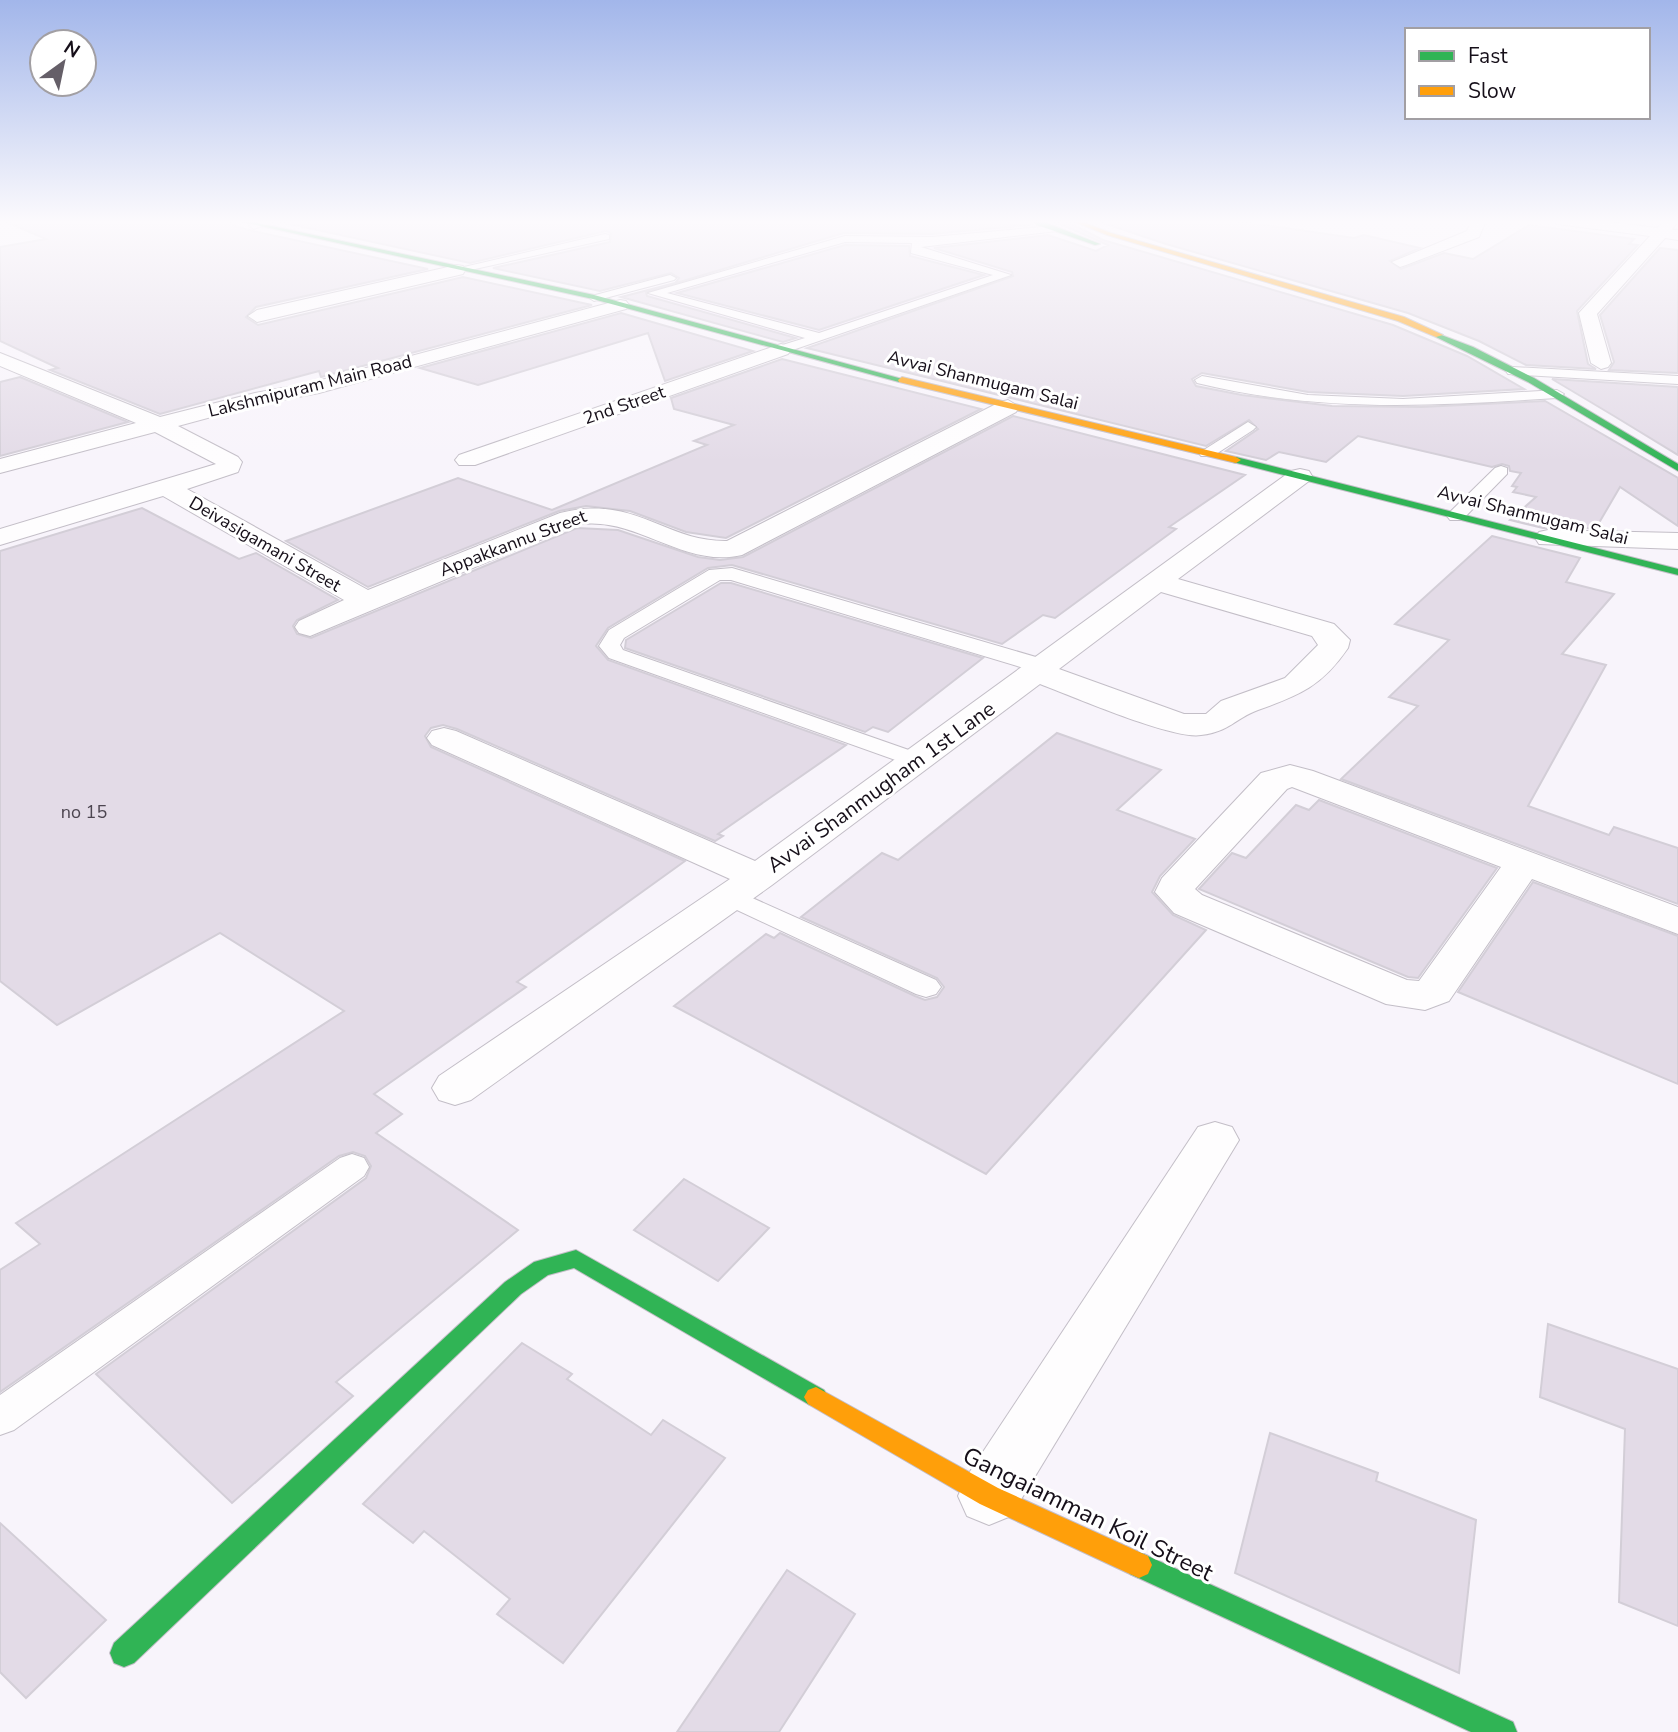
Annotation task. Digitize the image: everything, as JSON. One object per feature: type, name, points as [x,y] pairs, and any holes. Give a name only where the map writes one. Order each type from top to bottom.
[{"type":"main road","name":"Avvai Shanmugam Salai","points":[[604,301],[782,350],[1007,407],[1208,453],[1678,572]]},
{"type":"main road","points":[[1338,301],[1401,319],[1475,350],[1557,394],[1678,468]]},
{"type":"main road","name":"Gangaiamman Koil Street","points":[[124,1653],[533,1270],[556,1260],[576,1259],[594,1266],[989,1496],[1503,1732]]},
{"type":"street","points":[[257,316],[323,301]]},
{"type":"street","points":[[1599,301],[1588,313],[1601,363]]},
{"type":"street","name":"Lakshmipuram Main Road","points":[[0,466],[255,399],[312,389],[620,305]]},
{"type":"street","name":"2nd Street","points":[[467,460],[782,350]]},
{"type":"street","points":[[0,359],[156,424],[230,462],[230,467],[221,471],[0,537]]},
{"type":"street","name":"Appakkannu Street","points":[[310,627],[366,601],[569,518],[592,512],[612,515],[722,551],[740,546],[1007,407]]},
{"type":"street","name":"Avvai Shanmugham 1st Lane","points":[[454,1088],[744,887],[1300,476]]},
{"type":"street","name":"Deivasigamani Street","points":[[165,487],[366,601]]},
{"type":"street","points":[[1548,538],[1678,541]]},
{"type":"street","points":[[1041,670],[1178,723],[1198,726],[1217,722],[1233,708],[1296,685],[1333,648],[1335,640],[1323,630],[1157,582]]},
{"type":"street","points":[[444,738],[744,887]]},
{"type":"street","points":[[1524,862],[1434,991],[1425,996],[1401,994],[1388,989],[1188,904],[1175,892],[1176,886],[1274,781],[1290,776],[1524,862],[1678,921]]},
{"type":"street","points":[[989,1496],[1215,1140]]},
{"type":"lane","points":[[620,305],[632,301]]},
{"type":"lane","points":[[683,301],[818,337]]},
{"type":"lane","points":[[782,350],[927,301]]},
{"type":"lane","points":[[1513,371],[1678,380]]},
{"type":"lane","points":[[1202,380],[1308,399],[1403,403],[1557,394]]},
{"type":"lane","points":[[1208,453],[1248,428]]},
{"type":"lane","points":[[1456,516],[1501,471]]},
{"type":"lane","points":[[915,760],[616,654],[609,646],[616,634],[716,574],[732,573],[1041,670]]},
{"type":"lane","points":[[744,887],[926,987]]},
{"type":"lane","points":[[0,1417],[352,1167]]},
{"type":"shaded area","points":[[656,301],[945,301],[816,343]]},
{"type":"building","points":[[0,301],[284,301],[256,307],[246,317],[258,325],[361,301],[573,301],[592,305],[321,377],[319,371],[160,414],[50,370],[58,368],[0,341]]},
{"type":"building","points":[[635,301],[664,301],[796,338],[783,342]]},
{"type":"building","points":[[707,301],[907,301],[819,330]]},
{"type":"building","points":[[942,301],[1311,301],[1393,325],[1467,356],[1524,389],[1403,396],[1308,392],[1202,373],[1192,379],[1196,386],[1242,395],[1332,406],[1421,407],[1545,401],[1678,478],[1678,526],[1620,487],[1596,528],[1543,528],[1510,520],[1536,497],[1513,492],[1517,487],[1512,486],[1521,473],[1510,471],[1509,466],[1502,464],[1492,467],[1358,436],[1326,462],[1279,452],[1266,460],[1226,451],[1258,429],[1249,420],[1206,446],[807,348]]},
{"type":"building","points":[[1365,301],[1586,301],[1577,311],[1588,364],[1596,369],[1526,365],[1479,341],[1408,313]]},
{"type":"building","points":[[1613,301],[1678,301],[1678,373],[1609,370],[1614,362],[1600,315]]},
{"type":"building","points":[[621,313],[753,351],[665,381],[648,333],[478,385],[420,368]]},
{"type":"building","points":[[782,359],[981,409],[726,538],[686,532],[630,511],[586,506],[559,511],[368,587],[286,541],[458,478],[552,510],[707,445],[694,441],[734,425],[674,409],[671,398]]},
{"type":"building","points":[[20,377],[128,422],[0,456],[0,382]]},
{"type":"building","points":[[1552,379],[1678,387],[1678,455],[1614,416]]},
{"type":"building","points":[[1013,416],[1245,475],[1169,527],[1176,529],[1055,618],[1043,615],[1002,644],[732,565],[708,568],[608,628],[596,646],[608,660],[846,745],[718,834],[723,836],[715,841],[457,729],[443,725],[431,728],[425,736],[431,747],[685,861],[517,982],[526,987],[374,1094],[402,1114],[376,1133],[518,1230],[336,1382],[353,1396],[232,1503],[96,1374],[366,1178],[371,1166],[365,1156],[353,1152],[339,1156],[0,1392],[0,1270],[40,1244],[16,1223],[344,1011],[220,933],[57,1025],[0,981],[0,551],[142,508],[239,559],[256,553],[338,600],[297,620],[293,626],[297,634],[311,638],[577,528],[618,530],[698,557],[720,560],[743,557]]},
{"type":"building","points":[[1492,536],[1580,558],[1566,582],[1614,594],[1562,654],[1606,665],[1528,806],[1609,835],[1614,827],[1678,848],[1678,904],[1341,779],[1418,706],[1389,697],[1449,640],[1395,624]]},
{"type":"building","points":[[721,583],[731,583],[983,658],[888,732],[873,727],[865,732],[625,648],[626,640]]},
{"type":"building","points":[[1057,733],[1161,770],[1117,810],[1195,839],[1160,876],[1152,892],[1173,915],[1206,930],[986,1174],[674,1006],[766,934],[774,938],[780,933],[915,996],[925,1000],[937,997],[944,987],[937,978],[801,917],[882,853],[898,860]]},
{"type":"building","points":[[1319,800],[1497,868],[1418,978],[1408,977],[1199,889],[1232,853],[1246,858],[1296,805],[1309,810]]},
{"type":"building","points":[[1533,882],[1678,936],[1678,1084],[1458,992]]},
{"type":"building","points":[[684,1179],[769,1228],[718,1281],[634,1230]]},
{"type":"building","points":[[1548,1324],[1678,1369],[1678,1626],[1619,1602],[1625,1429],[1540,1397]]},
{"type":"building","points":[[522,1343],[572,1374],[567,1379],[651,1435],[663,1420],[725,1458],[563,1663],[497,1614],[510,1599],[424,1531],[413,1543],[363,1504]]},
{"type":"building","points":[[1270,1433],[1378,1473],[1376,1481],[1476,1520],[1459,1673],[1235,1573]]},
{"type":"building","points":[[0,1523],[106,1620],[26,1698],[0,1672]]},
{"type":"building","points":[[787,1570],[855,1614],[779,1732],[677,1732]]},
{"type":"traffic: fast","points":[[608,301],[902,380]]},
{"type":"traffic: fast","points":[[1439,335],[1531,380],[1678,468]]},
{"type":"traffic: fast","points":[[1236,460],[1678,572]]},
{"type":"traffic: fast","points":[[124,1653],[513,1288],[542,1268],[576,1259],[816,1397]]},
{"type":"traffic: fast","points":[[1139,1565],[1503,1732]]},
{"type":"traffic: slow","points":[[1339,301],[1401,319],[1439,335]]},
{"type":"traffic: slow","points":[[902,380],[1236,460]]},
{"type":"traffic: slow","points":[[816,1397],[989,1496],[1139,1565]]}]
